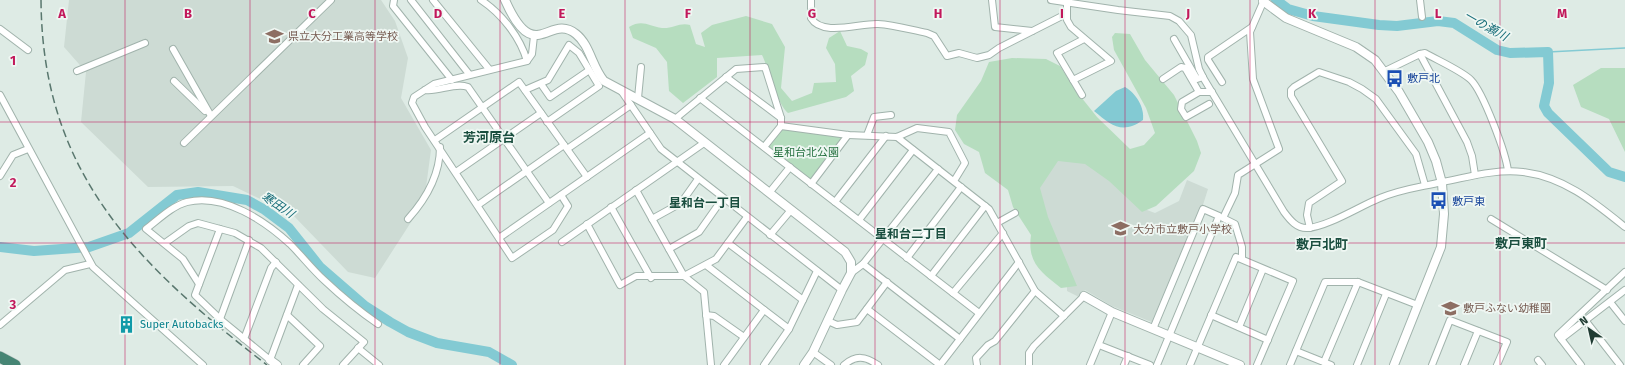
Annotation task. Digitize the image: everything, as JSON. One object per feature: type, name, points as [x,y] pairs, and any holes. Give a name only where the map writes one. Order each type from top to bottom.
[{"type":"highway","points":[[0,357],[15,365]]},
{"type":"street","points":[[184,142],[331,0]]},
{"type":"street","points":[[394,0],[393,6],[452,80]]},
{"type":"street","points":[[411,0],[469,74]]},
{"type":"street","points":[[433,0],[489,69]]},
{"type":"street","points":[[481,0],[493,9],[517,37],[527,61]]},
{"type":"street","points":[[505,0],[513,18],[520,27],[524,31],[534,36],[539,36],[556,29],[565,28],[576,34],[583,43],[598,74],[600,82]]},
{"type":"street","points":[[811,0],[811,18],[819,26],[832,28],[878,24],[928,33],[934,36],[947,56],[959,53],[977,58],[983,57],[1066,14]]},
{"type":"street","points":[[992,0],[995,27],[1033,31]]},
{"type":"street","points":[[1051,0],[1170,16],[1180,21],[1191,35],[1202,77],[1290,220],[1303,228],[1310,228],[1394,192],[1474,175],[1508,172],[1533,174],[1562,183],[1589,198],[1625,227]]},
{"type":"street","points":[[1420,0],[1422,17]]},
{"type":"street","points":[[1067,1],[1066,14],[1071,27],[1111,61],[1073,80]]},
{"type":"street","points":[[1242,259],[1242,247],[1235,224],[1223,218],[1235,193],[1238,175],[1279,149],[1253,79],[1250,32],[1263,1],[1286,18],[1324,32],[1361,50],[1375,60],[1385,71],[1399,92],[1428,142],[1436,161],[1442,182],[1444,214],[1441,247],[1394,365]]},
{"type":"street","points":[[1222,82],[1208,60],[1208,57],[1252,27]]},
{"type":"street","points":[[0,29],[28,50]]},
{"type":"street","points":[[534,36],[532,54],[527,61],[489,69],[434,84],[414,97],[412,103],[425,127],[512,258],[553,230],[568,206],[561,195]]},
{"type":"street","points":[[1082,95],[1057,53],[1084,39]]},
{"type":"street","points":[[1174,40],[1197,79],[1202,77]]},
{"type":"street","points":[[77,71],[144,43]]},
{"type":"street","points":[[525,90],[541,84],[551,76],[569,45],[579,53],[588,71],[600,82],[638,98],[675,119],[845,252],[852,262],[851,273],[813,352],[804,365]]},
{"type":"street","points":[[173,49],[211,116]]},
{"type":"street","points":[[1385,71],[1425,53],[1471,80],[1498,136],[1506,158],[1508,172]]},
{"type":"street","points":[[1420,54],[1467,142],[1472,156],[1474,175]]},
{"type":"street","points":[[638,98],[641,66]]},
{"type":"street","points":[[675,119],[736,69],[765,67],[781,118],[781,126],[764,148]]},
{"type":"street","points":[[1163,79],[1181,67],[1186,68],[1199,92]]},
{"type":"street","points":[[541,84],[550,97],[588,71]]},
{"type":"street","points":[[1310,228],[1307,215],[1309,203],[1342,181],[1291,96],[1291,90],[1294,87],[1319,72],[1362,88],[1376,99],[1416,154],[1424,185]]},
{"type":"street","points":[[726,77],[781,118]]},
{"type":"street","points":[[174,81],[211,116]]},
{"type":"street","points":[[435,140],[519,82],[567,146],[587,177]]},
{"type":"street","points":[[548,122],[600,82]]},
{"type":"street","points":[[425,90],[432,91],[462,85],[468,87],[549,203]]},
{"type":"street","points":[[622,91],[661,149],[842,290]]},
{"type":"street","points":[[1209,104],[1186,117],[1181,109],[1182,102],[1199,92],[1212,92]]},
{"type":"street","points":[[0,95],[89,263],[202,365]]},
{"type":"street","points":[[700,98],[979,313]]},
{"type":"street","points":[[478,205],[526,171],[631,105]]},
{"type":"street","points":[[456,172],[541,113]]},
{"type":"street","points":[[867,136],[874,117],[891,115]]},
{"type":"street","points":[[781,126],[848,135],[867,136],[896,137],[917,128],[949,132],[965,163],[954,181]]},
{"type":"street","points":[[499,238],[650,133]]},
{"type":"street","points":[[811,184],[848,135]]},
{"type":"street","points":[[835,202],[886,136]]},
{"type":"street","points":[[896,137],[989,209],[1035,291],[1064,316]]},
{"type":"street","points":[[562,242],[704,143]]},
{"type":"street","points":[[408,219],[429,192],[440,160],[440,148]]},
{"type":"street","points":[[1,172],[13,155],[28,149]]},
{"type":"street","points":[[859,220],[914,150]]},
{"type":"street","points":[[769,193],[790,167]]},
{"type":"street","points":[[851,273],[863,264],[938,169]]},
{"type":"street","points":[[652,219],[681,203],[698,179]]},
{"type":"street","points":[[907,258],[961,187]]},
{"type":"street","points":[[636,190],[684,276],[704,292],[711,365]]},
{"type":"street","points":[[668,249],[699,232],[723,198]]},
{"type":"street","points":[[200,284],[183,259],[146,229],[169,212],[186,202],[199,200],[240,210],[269,227],[283,238],[325,281],[378,324]]},
{"type":"street","points":[[931,276],[985,206]]},
{"type":"street","points":[[611,207],[651,278]]},
{"type":"street","points":[[1153,329],[1203,209],[1219,216],[1157,365]]},
{"type":"street","points":[[770,234],[791,210]]},
{"type":"street","points":[[997,223],[1015,213]]},
{"type":"street","points":[[587,224],[620,284],[636,276],[651,278],[684,276],[706,265],[716,259],[747,217]]},
{"type":"street","points":[[1491,219],[1607,290]]},
{"type":"street","points":[[165,243],[189,226],[198,224],[234,233],[261,248],[323,309],[364,342],[343,365]]},
{"type":"street","points":[[220,229],[195,295],[220,319],[278,365]]},
{"type":"street","points":[[953,293],[1003,233]]},
{"type":"street","points":[[220,319],[249,240]]},
{"type":"street","points":[[728,243],[803,300]]},
{"type":"street","points":[[1190,365],[1236,257],[1293,281],[1257,365]]},
{"type":"street","points":[[244,339],[271,268],[276,262]]},
{"type":"street","points":[[867,309],[940,365],[1019,262]]},
{"type":"street","points":[[0,325],[65,270],[89,263]]},
{"type":"street","points":[[863,264],[960,339]]},
{"type":"street","points":[[706,265],[790,329]]},
{"type":"street","points":[[1239,327],[1263,268]]},
{"type":"street","points":[[764,365],[790,329],[817,270]]},
{"type":"street","points":[[1581,365],[1558,335],[1625,272]]},
{"type":"street","points":[[828,321],[837,325],[857,322],[887,282]]},
{"type":"street","points":[[1290,365],[1325,282],[1358,282],[1415,304]]},
{"type":"street","points":[[1324,362],[1358,282]]},
{"type":"street","points":[[270,360],[298,285]]},
{"type":"street","points":[[1561,339],[1625,290]]},
{"type":"street","points":[[977,365],[976,358],[988,345],[996,341],[1035,291]]},
{"type":"street","points":[[1357,365],[1386,294]]},
{"type":"street","points":[[1028,365],[1029,354],[1034,346],[1084,296],[1112,312],[1240,365]]},
{"type":"street","points":[[1610,302],[1625,321]]},
{"type":"street","points":[[724,365],[764,310]]},
{"type":"street","points":[[1090,365],[1112,312]]},
{"type":"street","points":[[287,315],[320,346],[303,365]]},
{"type":"street","points":[[706,315],[714,316],[744,338]]},
{"type":"street","points":[[1211,315],[1268,340]]},
{"type":"street","points":[[1432,365],[1450,320],[1507,342],[1497,365]]},
{"type":"street","points":[[1585,320],[1620,365]]},
{"type":"street","points":[[1464,365],[1478,331]]},
{"type":"street","points":[[1099,344],[1150,365]]},
{"type":"street","points":[[358,348],[379,365]]},
{"type":"street","points":[[1296,351],[1331,365]]},
{"type":"street","points":[[813,352],[831,365]]},
{"type":"street","points":[[1124,365],[1128,356]]},
{"type":"street","points":[[844,365],[851,359],[860,357],[869,358],[878,365]]},
{"type":"shaded area","points":[[69,0],[381,0],[395,21],[408,58],[401,98],[431,150],[424,202],[375,278],[348,272],[292,214],[233,186],[148,187],[81,122],[86,72],[64,47]]},
{"type":"shaded area","name":"大分市立敷戸小学校","points":[[1083,157],[1139,207],[1155,213],[1179,201],[1187,180],[1208,189],[1202,208],[1154,323],[1112,306],[1085,290],[1079,297],[1067,291],[1067,278],[1037,185],[1053,161]]},
{"type":"green space","points":[[746,16],[772,24],[785,47],[781,88],[792,101],[812,93],[814,83],[836,82],[835,64],[826,48],[829,38],[840,31],[847,46],[861,49],[868,53],[865,65],[851,76],[854,91],[846,97],[788,113],[780,102],[762,55],[717,58],[717,77],[683,103],[669,91],[667,62],[656,48],[633,38],[629,27],[642,23],[662,28],[669,28],[683,24],[690,25],[696,44],[705,47],[701,33],[712,25]]},
{"type":"green space","points":[[1115,33],[1130,34],[1145,60],[1174,95],[1197,141],[1201,153],[1194,171],[1156,206],[1142,212],[1109,181],[1085,164],[1058,161],[1040,188],[1048,217],[1077,286],[1061,288],[1042,272],[1033,260],[1030,245],[1031,235],[1013,207],[1008,190],[985,173],[979,152],[964,144],[955,130],[957,115],[981,81],[989,62],[1012,58],[1046,59],[1060,66],[1077,92],[1097,117],[1130,149],[1144,145],[1155,133],[1146,108],[1114,50],[1112,37]]},
{"type":"green space","points":[[1601,68],[1625,68],[1625,152],[1609,119],[1581,107],[1573,85]]},
{"type":"green space","name":"星和台北公園","points":[[784,129],[841,136],[843,138],[812,179],[809,179],[770,149],[769,146]]},
{"type":"water","points":[[1125,87],[1133,93],[1139,101],[1143,111],[1143,120],[1129,127],[1111,124],[1094,111],[1116,91]]},
{"type":"waterway","name":"一の瀬川","points":[[1276,0],[1288,9],[1313,16],[1379,25],[1397,26],[1438,21],[1454,23],[1497,50],[1510,53],[1548,52],[1549,83],[1544,106],[1548,113],[1609,172],[1625,177]]},
{"type":"waterway","points":[[1548,52],[1625,48]]},
{"type":"waterway","name":"寒田川","points":[[0,247],[34,251],[89,247],[129,233],[177,195],[198,192],[247,200],[265,210],[289,228],[320,267],[365,306],[390,322],[408,332],[437,343],[489,352],[512,365]]},
{"type":"railway","points":[[41,0],[46,62],[59,116],[79,166],[106,210],[139,251],[177,290],[220,328],[267,365]]},
{"type":"place","name":"県立大分工業高等学校","points":[[275,36]]},
{"type":"place","name":"敷戸北","points":[[1394,78]]},
{"type":"place","name":"敷戸東","points":[[1439,201]]},
{"type":"place","name":"大分市立敷戸小学校","points":[[1120,229]]},
{"type":"place","name":"敷戸ふない幼稚園","points":[[1450,308]]},
{"type":"place","name":"Super Autobacks","points":[[127,324]]},
{"type":"district","name":"芳河原台","points":[[489,137]]},
{"type":"district","name":"星和台一丁目","points":[[705,203]]},
{"type":"district","name":"星和台二丁目","points":[[911,234]]},
{"type":"district","name":"敷戸東町","points":[[1521,243]]},
{"type":"district","name":"敷戸北町","points":[[1322,244]]}]
